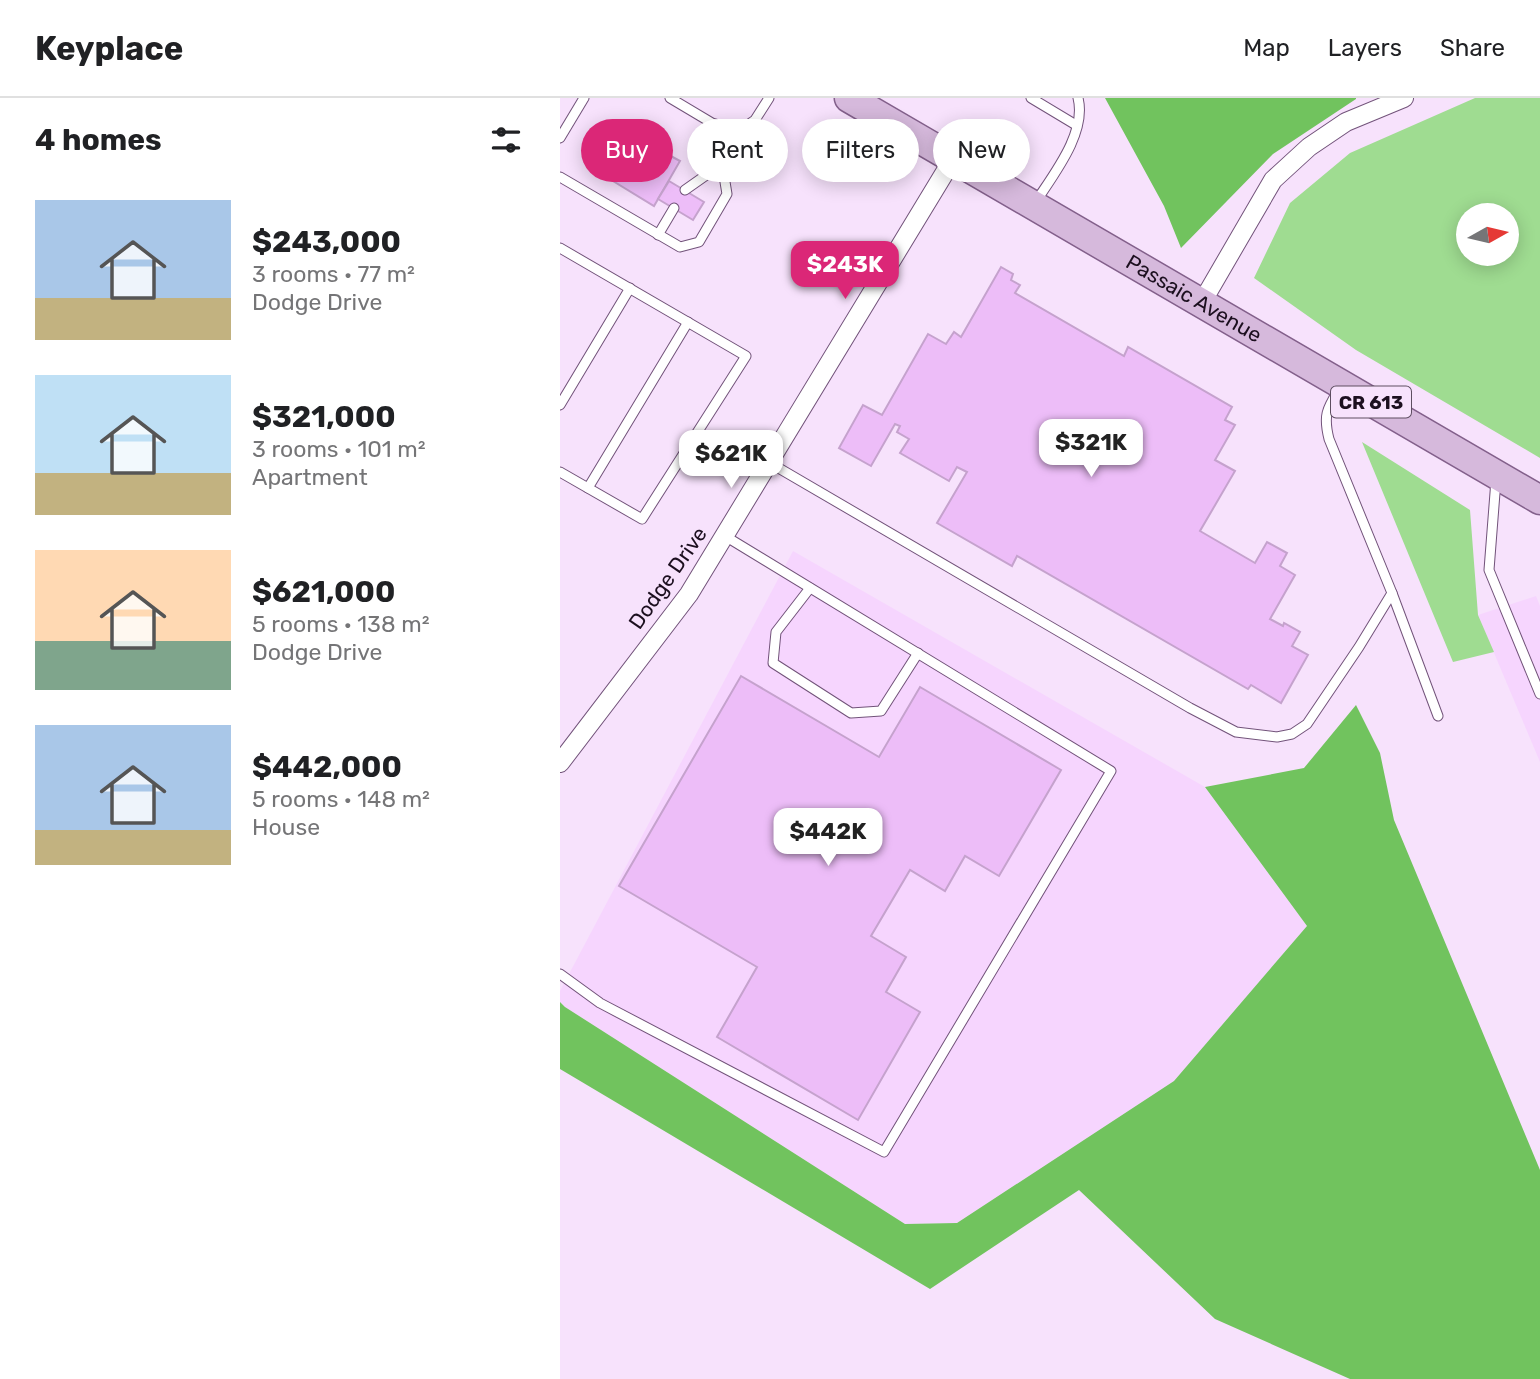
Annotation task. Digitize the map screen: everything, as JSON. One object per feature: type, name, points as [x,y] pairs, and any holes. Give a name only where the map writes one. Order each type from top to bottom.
[{"type":"main road","name":"Passaic Avenue","points":[[849,98],[933,147]]},
{"type":"main road","name":"Passaic Avenue","points":[[993,182],[1540,500]]},
{"type":"street","points":[[1201,304],[1272,180],[1308,147],[1346,122],[1404,98]]},
{"type":"street","name":"Dodge Drive","points":[[560,763],[689,594],[939,182]]},
{"type":"lane","points":[[560,138],[584,98]]},
{"type":"lane","points":[[670,98],[705,119]]},
{"type":"lane","points":[[756,119],[769,98]]},
{"type":"lane","points":[[1031,98],[1076,125]]},
{"type":"lane","points":[[1034,206],[1069,149],[1081,110],[1078,98]]},
{"type":"lane","points":[[560,177],[680,247],[699,242],[727,194],[725,182]]},
{"type":"lane","points":[[684,190],[696,182]]},
{"type":"lane","points":[[658,235],[674,208]]},
{"type":"lane","points":[[560,248],[746,356],[642,519],[560,472]]},
{"type":"lane","points":[[560,405],[630,288]]},
{"type":"lane","points":[[588,488],[688,321]]},
{"type":"lane","points":[[1341,385],[1326,410],[1325,422],[1329,439],[1392,593],[1437,716]]},
{"type":"lane","points":[[770,463],[1190,708],[1236,732],[1277,737],[1292,734],[1307,724],[1392,593]]},
{"type":"lane","points":[[1496,475],[1489,570],[1540,694]]},
{"type":"lane","points":[[560,974],[600,1003],[884,1152],[1111,771],[725,536]]},
{"type":"lane","points":[[810,588],[776,632],[773,663],[851,713],[881,711],[918,653]]},
{"type":"shaded area","points":[[793,551],[1205,787],[1307,926],[1174,1081],[957,1223],[905,1224],[560,1002],[560,991]]},
{"type":"shaded area","points":[[1536,596],[1540,606],[1540,762],[1478,615]]},
{"type":"green space","points":[[1105,98],[1356,99],[1273,154],[1181,248],[1164,206]]},
{"type":"green space","points":[[1475,98],[1540,98],[1540,458],[1356,350],[1254,278],[1290,203],[1350,153]]},
{"type":"green space","points":[[1362,442],[1470,510],[1478,615],[1494,652],[1453,662]]},
{"type":"green space","points":[[1356,705],[1380,753],[1394,820],[1540,1170],[1540,1379],[1350,1379],[1215,1319],[1079,1190],[930,1289],[560,1069],[560,1002],[905,1224],[957,1223],[1174,1081],[1307,926],[1205,787],[1304,768]]},
{"type":"building","points":[[673,157],[680,161],[673,173]]},
{"type":"building","points":[[615,182],[668,182],[654,206]]},
{"type":"building","points":[[671,182],[704,202],[693,220],[658,199]]},
{"type":"building","points":[[1001,267],[1013,274],[1011,280],[1020,285],[1015,293],[1124,356],[1128,347],[1232,407],[1225,420],[1235,425],[1215,460],[1235,471],[1200,531],[1255,563],[1267,542],[1287,553],[1280,566],[1295,575],[1270,619],[1300,632],[1292,646],[1308,655],[1281,703],[1251,685],[1248,689],[1017,556],[1012,566],[937,523],[967,472],[957,467],[949,481],[900,453],[909,439],[897,432],[900,426],[895,424],[871,466],[839,448],[863,405],[882,415],[928,334],[946,344],[954,332],[961,337]]},
{"type":"building","points":[[741,676],[879,757],[920,687],[1061,770],[999,876],[965,856],[945,891],[910,870],[871,936],[906,957],[886,992],[920,1012],[858,1120],[717,1037],[757,967],[619,886]]}]
